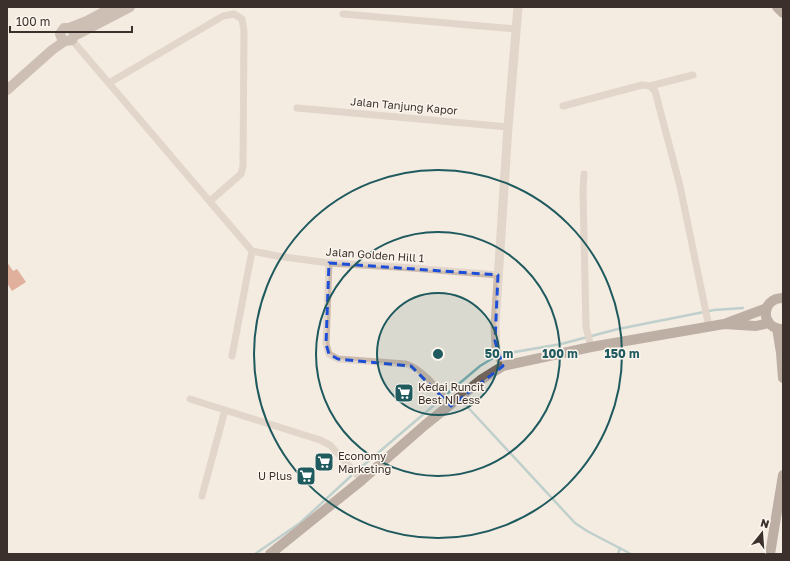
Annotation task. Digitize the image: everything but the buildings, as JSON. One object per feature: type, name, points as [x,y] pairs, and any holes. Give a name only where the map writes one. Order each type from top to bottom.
[{"type":"main road","points":[[7,81],[87,21],[113,7]]},
{"type":"main road","points":[[7,90],[68,36],[130,7]]},
{"type":"main road","points":[[777,7],[783,14]]},
{"type":"main road","points":[[782,296],[770,303],[767,308],[766,316],[776,327],[781,353],[783,378]]},
{"type":"main road","points":[[724,324],[767,308]]},
{"type":"main road","points":[[270,554],[362,480],[425,425],[451,406],[482,379],[502,366],[590,343],[708,318],[724,324],[776,327]]},
{"type":"main road","points":[[770,554],[783,475]]},
{"type":"street","points":[[502,366],[496,349],[495,326],[508,127],[518,7]]},
{"type":"street","points":[[108,83],[223,16],[234,14],[242,19],[244,31],[243,166],[241,174],[210,202]]},
{"type":"street","points":[[343,14],[516,29]]},
{"type":"street","points":[[68,36],[252,251],[232,356]]},
{"type":"street","points":[[563,106],[642,85],[650,86],[693,75]]},
{"type":"street","points":[[650,86],[655,91],[657,96],[692,241],[708,318]]},
{"type":"street","name":"Jalan Tanjung Kapor","points":[[298,108],[508,127]]},
{"type":"street","points":[[584,174],[583,191],[586,328],[590,343]]},
{"type":"street","name":"Jalan Golden Hill 1","points":[[252,251],[285,258],[329,263],[412,268],[498,276]]},
{"type":"street","points":[[329,263],[326,344],[329,354],[338,359],[406,364],[411,366],[438,389],[451,406]]},
{"type":"street","points":[[190,399],[320,440],[330,445],[362,480]]},
{"type":"street","points":[[202,496],[225,410]]},
{"type":"highlighted area","points":[[329,263],[498,275],[495,341],[503,366],[451,406],[411,366],[338,359],[329,354],[326,344]]},
{"type":"waterway","points":[[503,354],[561,344],[618,329],[714,310],[743,308]]},
{"type":"waterway","points":[[448,393],[480,366],[493,358]]},
{"type":"waterway","points":[[359,469],[439,401]]},
{"type":"waterway","points":[[462,401],[575,523],[631,554]]},
{"type":"waterway","points":[[255,554],[300,523],[351,476]]},
{"type":"waterway","points":[[618,554],[620,548]]},
{"type":"place","name":"Kedai Runcit Best N Less","points":[[404,393]]},
{"type":"place","name":"Economy Marketing","points":[[324,462]]},
{"type":"place","name":"U Plus","points":[[306,476]]}]
